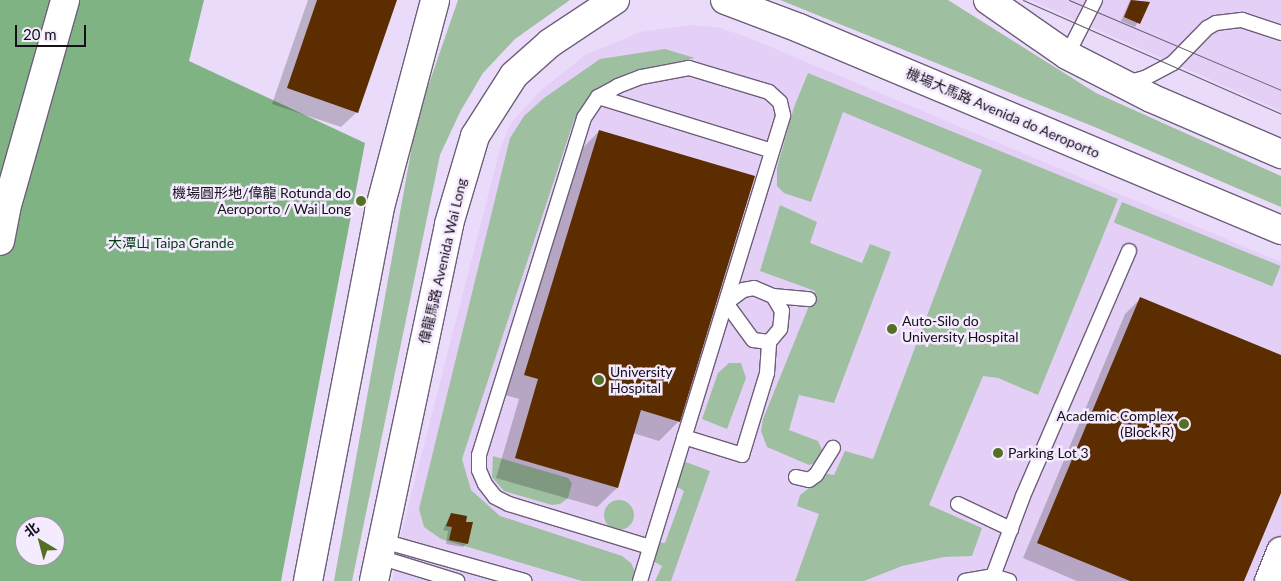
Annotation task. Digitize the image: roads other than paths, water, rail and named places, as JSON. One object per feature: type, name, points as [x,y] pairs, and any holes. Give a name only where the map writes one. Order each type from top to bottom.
[{"type":"main road","points":[[0,241],[6,209],[65,0]]},
{"type":"main road","points":[[308,581],[379,211],[435,0]]},
{"type":"main road","name":"偉龍馬路 Avenida Wai Long","points":[[379,560],[449,224],[475,136],[514,76],[550,43],[615,0]]},
{"type":"main road","name":"機場大馬路 Avenida do Aeroporto","points":[[725,0],[799,28],[1281,230]]},
{"type":"main road","points":[[988,0],[1067,54],[1122,83],[1281,154]]},
{"type":"main road","points":[[1269,581],[1281,552]]},
{"type":"lane","points":[[1067,54],[1095,0]]},
{"type":"lane","points":[[1122,83],[1145,78],[1173,63],[1207,28],[1216,23],[1242,20],[1281,33]]},
{"type":"lane","points":[[640,581],[783,115],[780,102],[769,92],[690,68],[641,76],[598,97],[584,118],[479,454],[479,470],[495,496],[509,504],[650,547]]},
{"type":"lane","points":[[598,97],[772,151]]},
{"type":"lane","points":[[993,576],[1010,529],[1129,252]]},
{"type":"lane","points":[[726,303],[744,290],[754,288],[773,296],[809,298]]},
{"type":"lane","points":[[684,437],[742,455],[766,373],[769,342],[780,329],[782,320],[778,303],[773,296]]},
{"type":"lane","points":[[726,303],[753,340],[769,342]]},
{"type":"lane","points":[[796,477],[809,480],[816,475],[833,448]]},
{"type":"lane","points":[[958,504],[1010,529]]},
{"type":"lane","points":[[379,560],[457,581]]},
{"type":"lane","points":[[379,560],[524,581]]},
{"type":"lane","points":[[965,581],[993,576],[1008,581]]},
{"type":"tram line","points":[[1023,0],[1281,114]]},
{"type":"tram line","points":[[1069,0],[1281,90]]},
{"type":"place","name":"機場圓形地/偉龍 Rotunda do Aeroporto / Wai Long","points":[[361,201]]},
{"type":"place","name":"Auto-Silo do University Hospital","points":[[892,329]]},
{"type":"place","name":"University Hospital","points":[[599,380]]},
{"type":"place","name":"Academic Complex (Block R)","points":[[1184,424]]},
{"type":"place","name":"Parking Lot 3","points":[[998,453]]},
{"type":"park label","name":"大潭山 Taipa Grande","points":[[171,243]]}]
